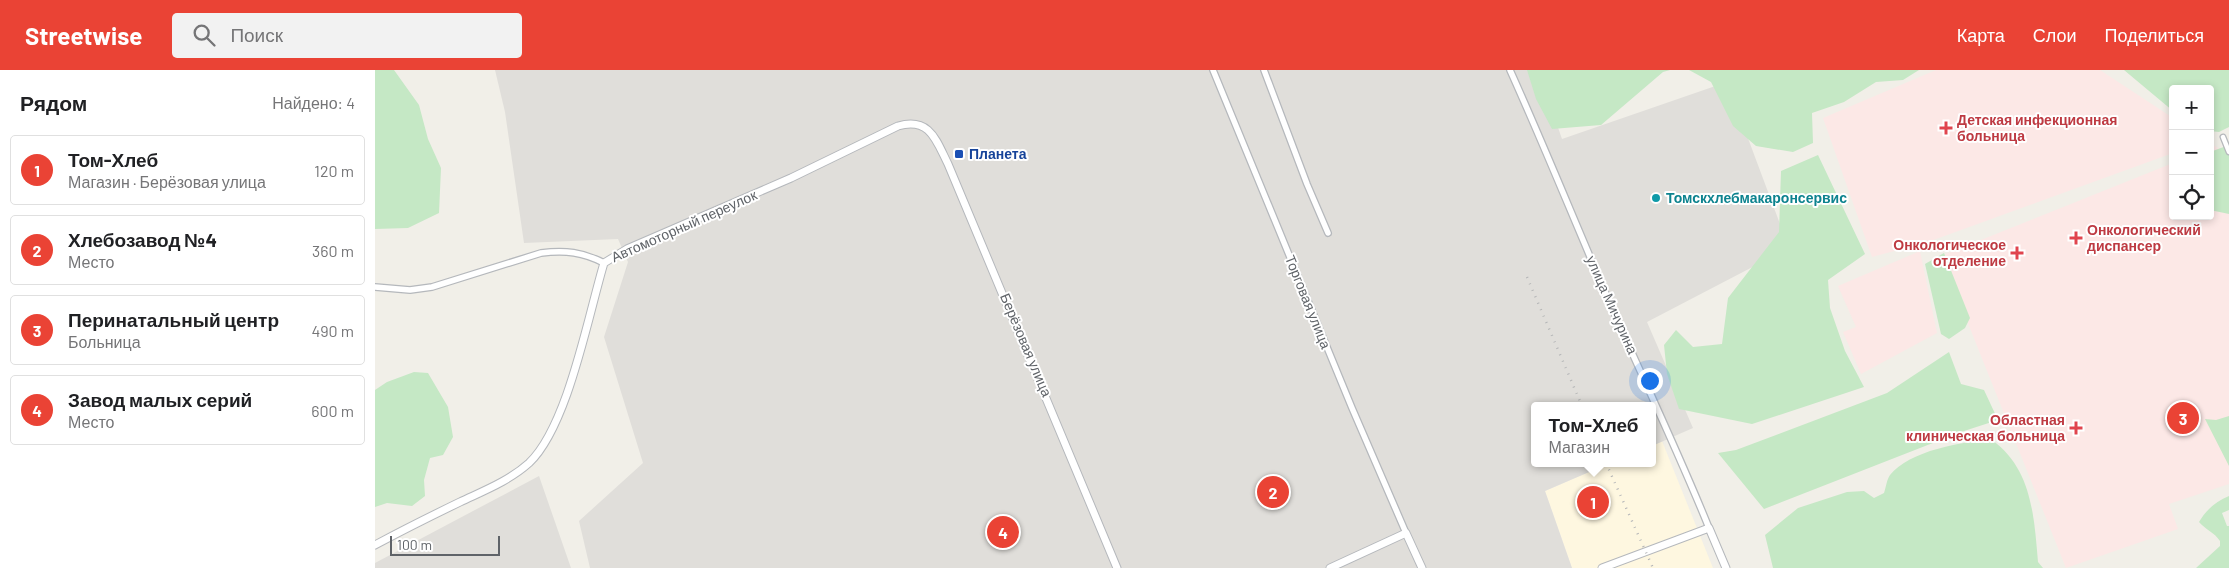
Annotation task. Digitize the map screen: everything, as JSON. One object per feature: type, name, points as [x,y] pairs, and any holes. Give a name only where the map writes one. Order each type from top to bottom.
[{"type":"street","name":"Торговая улица","points":[[1214,70],[1348,399],[1406,533]]},
{"type":"street","points":[[1264,70],[1307,184],[1328,232]]},
{"type":"street","name":"улица Мичурина","points":[[1510,70],[1655,402]]},
{"type":"street","name":"Автомоторный переулок","points":[[375,288],[410,290],[432,287],[541,253],[557,251],[580,253],[604,262],[627,249],[791,178],[898,126],[908,123],[925,127]]},
{"type":"street","name":"Берёзовая улица","points":[[925,127],[935,139],[964,198],[1117,568]]},
{"type":"street","points":[[2223,137],[2229,152]]},
{"type":"street","points":[[375,545],[502,482],[530,462],[550,434],[558,418],[582,342],[604,262]]},
{"type":"street","name":"улица Мичурина","points":[[1656,403],[1680,456],[1726,568]]},
{"type":"street","points":[[1602,568],[1709,528]]},
{"type":"street","points":[[1330,568],[1406,533],[1422,568]]},
{"type":"shaded area","points":[[495,70],[1538,70],[1562,139],[1727,82],[1789,248],[1647,322],[1693,428],[1656,444],[1656,402],[1531,402],[1531,467],[1601,467],[1545,491],[1572,568],[590,568],[579,521],[643,463],[604,337],[628,262],[618,239],[524,243],[505,112]]},
{"type":"shaded area","points":[[1936,70],[2100,70],[2169,115],[2169,154],[1928,242],[1872,257],[1823,118]]},
{"type":"shaded area","name":"Областная клиническая больница","points":[[2214,146],[2225,153],[2229,151],[2229,484],[2169,504],[2178,529],[2066,568],[1941,256],[2169,165],[2169,220],[2214,220]]},
{"type":"shaded area","points":[[1920,251],[1937,333],[1861,374],[1843,332],[1856,327],[1838,286]]},
{"type":"shaded area","points":[[1662,441],[1713,568],[1572,568],[1545,491],[1601,467],[1656,467],[1656,444]]},
{"type":"shaded area","points":[[539,476],[571,568],[375,568],[375,563]]},
{"type":"green space","points":[[375,70],[394,70],[419,105],[428,139],[441,168],[439,213],[408,228],[375,229]]},
{"type":"green space","points":[[1527,70],[1670,70],[1663,72],[1601,125],[1552,129],[1536,99]]},
{"type":"green space","points":[[1689,70],[1919,70],[1903,80],[1876,82],[1844,102],[1812,113],[1813,143],[1793,152],[1756,146],[1733,126],[1711,82]]},
{"type":"green space","points":[[2124,70],[2229,70],[2229,127],[2219,132],[2214,131],[2214,85],[2169,85],[2169,108]]},
{"type":"green space","points":[[2229,145],[2229,214],[2214,211],[2214,151]]},
{"type":"green space","points":[[1818,155],[1865,254],[1828,280],[1830,308],[1845,351],[1864,387],[1752,424],[1679,409],[1667,374],[1664,345],[1676,330],[1693,347],[1722,344],[1728,298],[1779,232],[1781,171]]},
{"type":"green space","points":[[1944,253],[1970,318],[1965,328],[1949,339],[1941,334],[1925,264]]},
{"type":"green space","points":[[1949,352],[1961,384],[1984,390],[1998,420],[1961,432],[1764,509],[1718,453],[1736,450],[1887,393]]},
{"type":"green space","points":[[414,372],[428,373],[448,407],[453,437],[443,455],[430,458],[424,480],[425,496],[412,506],[387,503],[375,507],[375,390],[387,382]]},
{"type":"green space","points":[[2229,416],[2229,466],[2205,419],[2216,420]]},
{"type":"green space","points":[[1992,440],[2005,452],[2023,479],[2032,511],[2038,562],[2043,568],[1773,568],[1765,535],[1798,508],[1847,492],[1864,491],[1874,498],[1884,493],[1890,475],[1910,460],[1952,445]]},
{"type":"green space","points":[[2229,496],[2229,510],[2222,513],[2227,526],[2229,526],[2229,568],[2196,568],[2220,546],[2218,538],[2199,522],[2212,506]]},
{"type":"railway","points":[[1527,277],[1580,402]]},
{"type":"railway","points":[[1608,467],[1653,568]]},
{"type":"place","name":"Детская инфекционная больница","points":[[1946,128]]},
{"type":"place","name":"Планета","points":[[959,154]]},
{"type":"place","name":"Томскхлебмакаронсервис","points":[[1656,198]]},
{"type":"place","name":"Онкологический диспансер","points":[[2076,238]]},
{"type":"place","name":"Онкологическое отделение","points":[[2017,253]]},
{"type":"place","name":"Перинатальный центр","points":[[2183,418]]},
{"type":"place","name":"Областная клиническая больница","points":[[2076,428]]},
{"type":"place","name":"Хлебозавод №4","points":[[1273,492]]},
{"type":"place","name":"Том-Хлеб","points":[[1593,502]]},
{"type":"place","name":"Завод малых серий","points":[[1003,532]]}]
